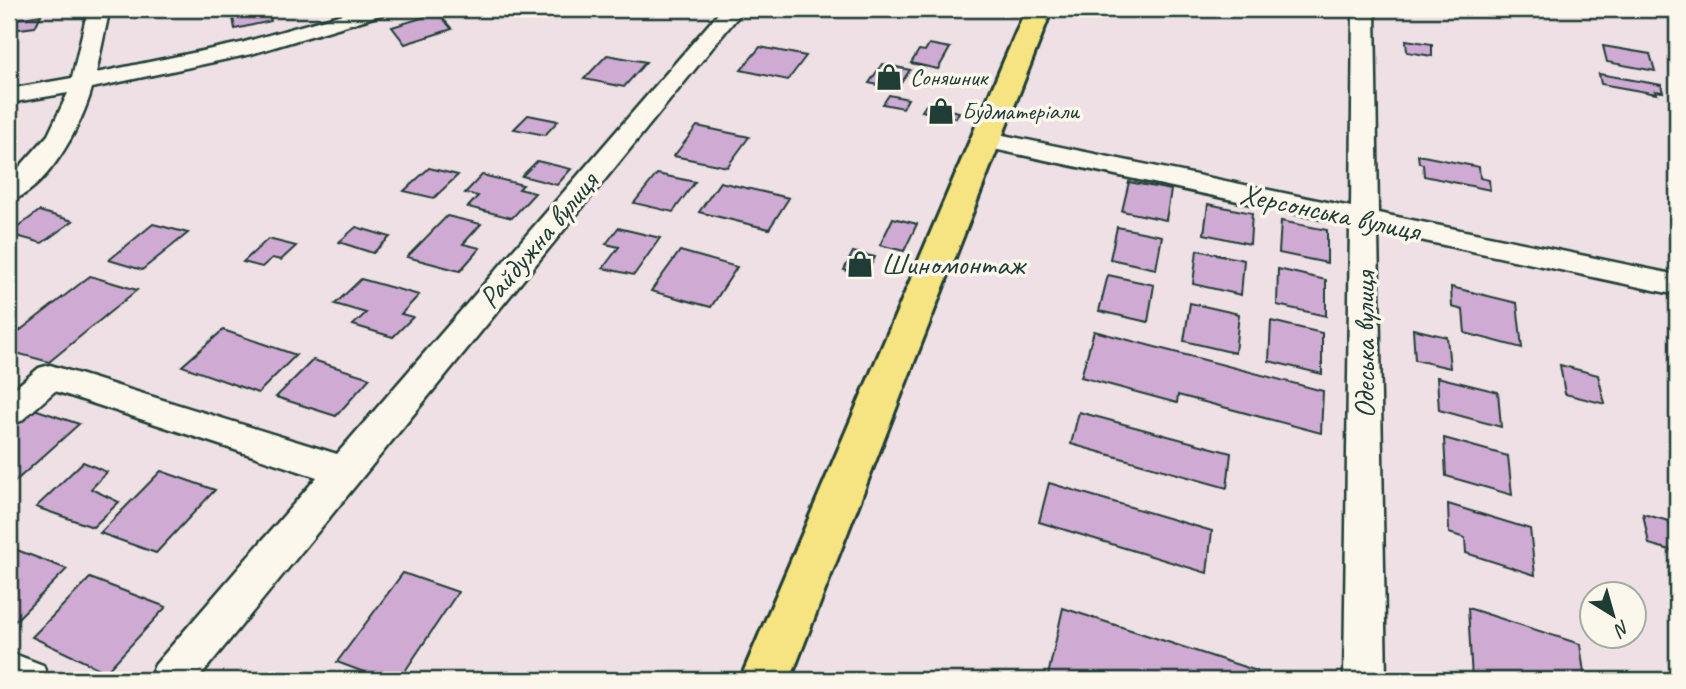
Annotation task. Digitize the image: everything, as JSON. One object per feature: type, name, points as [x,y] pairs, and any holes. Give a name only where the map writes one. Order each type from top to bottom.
[{"type":"main road","points":[[765,680],[1039,9]]},
{"type":"street","points":[[9,193],[51,154],[64,133],[85,83],[97,17],[95,9]]},
{"type":"street","points":[[9,96],[85,83],[261,44],[380,9]]},
{"type":"street","name":"Райдужна вулиця","points":[[170,680],[733,9]]},
{"type":"street","name":"Одеська вулиця","points":[[1364,9],[1365,680]]},
{"type":"street","name":"Херсонська вулиця","points":[[984,139],[1677,285]]},
{"type":"street","points":[[9,412],[50,377],[346,472]]},
{"type":"street","points":[[9,672],[27,680]]},
{"type":"building","points":[[268,9],[271,21],[235,29],[232,12]]},
{"type":"building","points":[[481,9],[518,9],[511,15]]},
{"type":"building","points":[[438,13],[452,29],[405,44],[392,27]]},
{"type":"building","points":[[41,15],[35,27],[12,30],[9,37],[9,20]]},
{"type":"building","points":[[1406,40],[1432,44],[1432,56],[1407,52]]},
{"type":"building","points":[[929,44],[950,48],[938,69],[911,63],[919,50],[925,51]]},
{"type":"building","points":[[1603,46],[1650,54],[1655,71],[1607,62]]},
{"type":"building","points":[[760,47],[806,56],[788,80],[741,70]]},
{"type":"building","points":[[607,55],[646,62],[624,87],[584,79]]},
{"type":"building","name":"Соняшник","points":[[882,64],[910,70],[897,89],[869,83]]},
{"type":"building","points":[[1599,74],[1661,85],[1663,92],[1655,91],[1657,94],[1601,84]]},
{"type":"building","points":[[889,95],[908,99],[903,108],[883,104]]},
{"type":"building","name":"Будматеріали","points":[[926,105],[959,112],[956,118],[922,111]]},
{"type":"building","points":[[528,115],[558,121],[545,135],[514,129]]},
{"type":"building","points":[[697,126],[749,137],[727,167],[674,156]]},
{"type":"building","points":[[1418,155],[1479,167],[1480,178],[1489,180],[1490,190],[1424,176],[1423,164],[1419,163]]},
{"type":"building","points":[[537,161],[571,169],[557,185],[522,176]]},
{"type":"building","points":[[429,168],[458,175],[434,198],[404,191]]},
{"type":"building","points":[[657,174],[695,182],[673,212],[634,203]]},
{"type":"building","points":[[482,175],[523,185],[519,189],[535,193],[512,218],[468,207],[478,196],[465,193]]},
{"type":"building","points":[[720,182],[789,198],[769,229],[699,212]]},
{"type":"building","points":[[1129,182],[1171,190],[1166,220],[1122,211]]},
{"type":"building","points":[[1208,204],[1252,213],[1250,244],[1204,234]]},
{"type":"building","points":[[39,211],[73,221],[42,243],[9,234]]},
{"type":"building","points":[[447,216],[481,224],[463,244],[480,248],[460,271],[407,257]]},
{"type":"building","points":[[893,218],[917,224],[904,251],[880,245]]},
{"type":"building","points":[[1281,221],[1327,230],[1327,263],[1279,253]]},
{"type":"building","points":[[153,224],[188,233],[142,270],[109,260]]},
{"type":"building","points":[[356,227],[390,237],[373,253],[339,242]]},
{"type":"building","points":[[1117,227],[1162,236],[1156,269],[1110,259]]},
{"type":"building","points":[[618,228],[660,238],[634,275],[603,268],[619,247],[606,244]]},
{"type":"building","points":[[268,239],[296,246],[281,260],[272,258],[262,267],[243,262]]},
{"type":"building","points":[[1197,250],[1244,260],[1241,295],[1193,284]]},
{"type":"building","points":[[680,251],[737,267],[711,307],[651,291]]},
{"type":"building","name":"Шиномонтаж","points":[[853,252],[875,257],[866,275],[844,270]]},
{"type":"building","points":[[1278,269],[1326,280],[1326,316],[1277,305]]},
{"type":"building","points":[[1108,275],[1154,285],[1148,322],[1099,311]]},
{"type":"building","points":[[90,276],[137,290],[49,362],[9,351],[9,339]]},
{"type":"building","points":[[361,279],[419,295],[401,314],[413,317],[393,337],[353,325],[366,313],[335,304]]},
{"type":"building","points":[[1451,287],[1517,303],[1522,348],[1465,333],[1463,310],[1452,307]]},
{"type":"building","points":[[1190,303],[1239,314],[1235,353],[1184,341]]},
{"type":"building","points":[[1271,321],[1322,333],[1322,374],[1269,361]]},
{"type":"building","points":[[1413,329],[1447,337],[1450,368],[1415,360]]},
{"type":"building","points":[[223,330],[296,355],[258,393],[182,366]]},
{"type":"building","points":[[1094,331],[1323,391],[1321,433],[1178,395],[1177,403],[1081,377]]},
{"type":"building","points":[[313,360],[370,378],[336,416],[276,397]]},
{"type":"building","points":[[1560,365],[1598,375],[1605,404],[1565,394]]},
{"type":"building","points":[[1437,377],[1498,392],[1501,427],[1439,410]]},
{"type":"building","points":[[34,409],[79,424],[10,486],[9,431]]},
{"type":"building","points":[[1079,412],[1231,453],[1227,488],[1071,444]]},
{"type":"building","points":[[1444,438],[1508,456],[1512,495],[1446,476]]},
{"type":"building","points":[[83,462],[107,472],[91,489],[119,502],[93,527],[36,507]]},
{"type":"building","points":[[161,471],[215,490],[156,553],[100,533]]},
{"type":"building","points":[[1049,483],[1212,531],[1207,573],[1039,522]]},
{"type":"building","points":[[1448,504],[1530,529],[1535,575],[1466,553],[1465,538],[1449,533]]},
{"type":"building","points":[[1643,514],[1669,521],[1677,552],[1649,544]]},
{"type":"building","points":[[9,547],[67,569],[9,627]]},
{"type":"building","points":[[403,573],[458,592],[399,680],[385,680],[337,662]]},
{"type":"building","points":[[90,578],[166,607],[106,672],[32,637]]},
{"type":"building","points":[[1063,608],[1257,671],[1256,680],[1047,680]]},
{"type":"building","points":[[1468,608],[1578,643],[1585,680],[1472,680]]},
{"type":"place","name":"Соняшник","points":[[889,77]]},
{"type":"place","name":"Будматеріали","points":[[941,111]]},
{"type":"place","name":"Шиномонтаж","points":[[860,264]]}]
